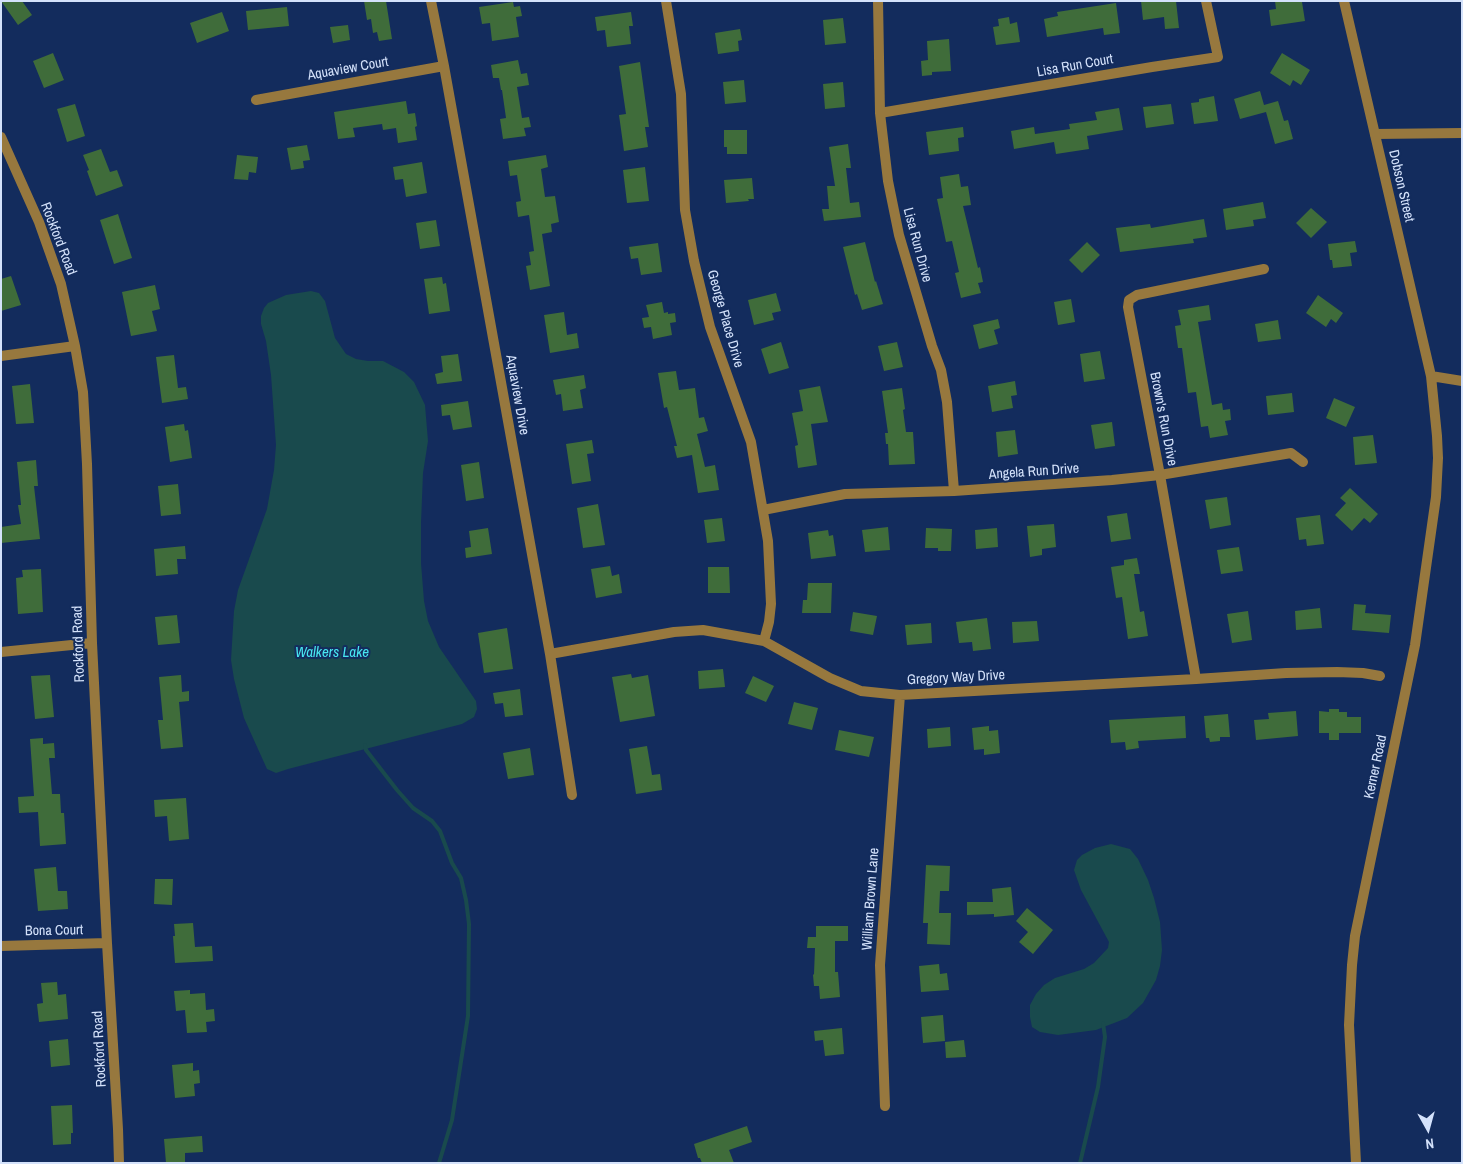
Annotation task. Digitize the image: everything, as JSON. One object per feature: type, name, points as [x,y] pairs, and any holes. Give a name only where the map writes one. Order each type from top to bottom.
[{"type":"street","name":"Aquaview Drive","points":[[430,1],[444,66],[550,654],[572,795]]},
{"type":"street","name":"George Place Drive","points":[[666,1],[681,94],[685,210],[694,260],[710,327],[751,442],[768,541],[771,604],[764,641]]},
{"type":"street","name":"Lisa Run Drive","points":[[878,1],[880,113],[888,181],[899,234],[932,346],[941,370],[947,402],[954,491]]},
{"type":"street","name":"Lisa Run Court","points":[[880,113],[1218,57],[1206,1]]},
{"type":"street","name":"Dobson Street","points":[[1344,1],[1431,376]]},
{"type":"street","name":"Aquaview Court","points":[[256,100],[444,66]]},
{"type":"street","points":[[1375,134],[1462,133]]},
{"type":"street","name":"Rockford Road","points":[[1,138],[39,222],[58,275],[75,346],[82,392],[87,464],[92,643],[119,1163]]},
{"type":"street","name":"Brown's Run Drive","points":[[1196,679],[1128,307],[1129,300],[1137,295],[1264,270]]},
{"type":"street","points":[[1,356],[75,346]]},
{"type":"street","points":[[1431,376],[1462,381]]},
{"type":"street","name":"Kerner Road","points":[[1356,1163],[1349,1024],[1352,965],[1355,936],[1415,645],[1432,528],[1438,458],[1431,376]]},
{"type":"street","name":"Angela Run Drive","points":[[763,510],[845,494],[954,491],[1160,475],[1291,453],[1303,462]]},
{"type":"street","name":"Gregory Way Drive","points":[[550,654],[674,632],[703,630],[764,641],[830,678],[861,691],[900,695],[1286,673],[1337,672],[1380,676]]},
{"type":"street","points":[[1,652],[92,643]]},
{"type":"street","name":"William Brown Lane","points":[[885,1106],[880,965],[900,695]]},
{"type":"street","name":"Bona Court","points":[[1,946],[107,943]]},
{"type":"water","name":"Walkers Lake","points":[[311,291],[319,293],[325,301],[335,338],[346,354],[356,359],[383,361],[404,372],[414,382],[425,405],[428,441],[423,473],[421,523],[421,563],[424,601],[428,621],[439,647],[476,701],[477,709],[474,717],[462,724],[276,773],[267,769],[244,718],[231,660],[234,611],[238,590],[267,509],[274,470],[276,445],[271,375],[261,316],[268,303],[286,295]]},
{"type":"water","points":[[1111,844],[1130,849],[1138,859],[1154,898],[1160,922],[1162,950],[1156,980],[1143,1003],[1127,1018],[1096,1030],[1058,1035],[1040,1032],[1032,1027],[1030,1017],[1030,1005],[1036,994],[1044,985],[1055,978],[1084,969],[1094,963],[1108,948],[1109,942],[1081,890],[1074,870],[1077,860],[1082,855],[1095,848]]},
{"type":"building","points":[[1,1],[22,1],[32,15],[18,25]]},
{"type":"building","points":[[364,1],[386,1],[392,39],[379,41],[377,32],[373,33],[371,19],[367,20]]},
{"type":"building","points":[[1141,1],[1176,1],[1179,28],[1165,29],[1164,17],[1143,20]]},
{"type":"building","points":[[1275,1],[1302,2],[1305,21],[1271,26],[1269,10],[1276,9]]},
{"type":"building","points":[[513,2],[514,7],[520,6],[522,16],[516,17],[519,37],[492,41],[490,23],[482,24],[479,7]]},
{"type":"building","points":[[1116,3],[1120,33],[1104,35],[1103,28],[1047,37],[1044,19],[1058,16],[1057,12]]},
{"type":"building","points":[[287,7],[289,26],[248,30],[246,11]]},
{"type":"building","points":[[222,12],[229,31],[197,43],[190,23]]},
{"type":"building","points":[[631,12],[633,26],[629,26],[631,44],[607,47],[605,30],[597,31],[595,17]]},
{"type":"building","points":[[1009,17],[1010,24],[1017,22],[1020,42],[996,45],[993,27],[999,26],[998,19]]},
{"type":"building","points":[[843,18],[846,43],[825,45],[823,20]]},
{"type":"building","points":[[348,25],[350,40],[333,43],[330,27]]},
{"type":"building","points":[[740,29],[742,40],[738,41],[739,51],[718,54],[715,33]]},
{"type":"building","points":[[949,39],[951,71],[932,72],[932,75],[922,76],[921,61],[928,60],[927,41]]},
{"type":"building","points":[[53,53],[64,80],[44,88],[33,61]]},
{"type":"building","points":[[1282,53],[1310,70],[1301,85],[1293,80],[1290,86],[1270,73]]},
{"type":"building","points":[[518,60],[521,74],[527,73],[529,85],[517,87],[522,118],[529,117],[531,127],[524,128],[526,136],[503,139],[500,119],[506,118],[502,90],[499,78],[493,78],[491,65]]},
{"type":"building","points":[[640,62],[649,127],[645,127],[648,147],[624,151],[619,115],[626,114],[619,66]]},
{"type":"building","points":[[744,80],[746,102],[725,104],[723,82]]},
{"type":"building","points":[[843,82],[845,107],[825,109],[823,84]]},
{"type":"building","points":[[1260,91],[1264,105],[1278,101],[1284,121],[1288,120],[1293,139],[1275,144],[1266,112],[1240,119],[1234,99]]},
{"type":"building","points":[[1214,96],[1218,121],[1194,124],[1191,103]]},
{"type":"building","points":[[406,101],[408,114],[415,113],[417,140],[398,143],[396,128],[383,130],[382,124],[353,128],[355,137],[338,139],[334,112]]},
{"type":"building","points":[[75,104],[85,136],[67,142],[57,109]]},
{"type":"building","points":[[1171,104],[1174,124],[1146,128],[1143,107]]},
{"type":"building","points":[[1119,108],[1123,130],[1087,136],[1089,149],[1056,154],[1054,142],[1014,149],[1011,131],[1034,127],[1035,134],[1070,129],[1069,124],[1097,120],[1095,112]]},
{"type":"building","points":[[963,127],[964,137],[958,138],[959,151],[929,155],[926,132]]},
{"type":"building","points":[[724,130],[747,130],[747,154],[727,154],[727,147],[724,147]]},
{"type":"building","points":[[848,144],[851,168],[846,168],[850,203],[859,202],[861,217],[824,221],[822,209],[829,209],[827,186],[835,186],[829,147]]},
{"type":"building","points":[[307,145],[310,160],[303,161],[304,168],[291,170],[287,148]]},
{"type":"building","points":[[101,149],[110,172],[117,170],[123,186],[96,196],[83,155]]},
{"type":"building","points":[[237,155],[258,157],[256,173],[249,172],[248,180],[234,179]]},
{"type":"building","points":[[546,155],[548,167],[541,169],[545,197],[555,196],[559,222],[551,224],[552,232],[542,234],[550,286],[530,290],[526,266],[531,265],[529,252],[534,251],[529,215],[518,217],[516,202],[521,201],[517,175],[510,176],[508,161]]},
{"type":"building","points":[[422,162],[427,193],[406,197],[403,179],[395,180],[393,167]]},
{"type":"building","points":[[645,167],[649,201],[627,203],[623,170]]},
{"type":"building","points":[[959,174],[961,187],[968,186],[971,205],[963,206],[983,282],[978,283],[981,293],[961,298],[955,273],[959,272],[952,241],[946,242],[937,199],[943,198],[940,177]]},
{"type":"building","points":[[752,178],[754,199],[726,203],[724,180]]},
{"type":"building","points":[[1263,202],[1266,218],[1253,220],[1254,226],[1226,230],[1223,209]]},
{"type":"building","points":[[1311,208],[1327,222],[1311,238],[1296,223]]},
{"type":"building","points":[[118,214],[132,258],[114,264],[100,220]]},
{"type":"building","points":[[1204,219],[1207,237],[1193,239],[1194,243],[1120,252],[1116,228],[1150,224],[1151,228]]},
{"type":"building","points":[[436,220],[440,246],[420,249],[416,223]]},
{"type":"building","points":[[1355,241],[1357,252],[1350,253],[1352,266],[1333,268],[1328,244]]},
{"type":"building","points":[[865,242],[875,282],[883,304],[862,310],[857,294],[855,295],[843,247]]},
{"type":"building","points":[[1087,242],[1100,255],[1082,273],[1069,260]]},
{"type":"building","points":[[658,243],[662,272],[641,275],[638,258],[631,259],[629,247]]},
{"type":"building","points":[[11,276],[21,305],[1,311],[1,279]]},
{"type":"building","points":[[442,277],[443,284],[446,283],[450,311],[429,314],[424,279]]},
{"type":"building","points":[[155,285],[160,309],[152,311],[157,331],[131,336],[122,292]]},
{"type":"building","points":[[776,293],[781,311],[772,313],[774,320],[754,325],[748,300]]},
{"type":"building","points":[[1318,295],[1343,313],[1336,323],[1331,319],[1326,327],[1306,313]]},
{"type":"building","points":[[1071,299],[1075,322],[1058,325],[1054,302]]},
{"type":"building","points":[[662,302],[664,313],[675,313],[676,322],[670,323],[672,335],[653,339],[651,327],[644,328],[642,318],[649,317],[646,305]]},
{"type":"building","points":[[1209,305],[1211,320],[1198,322],[1212,405],[1222,403],[1223,410],[1230,409],[1231,420],[1225,421],[1228,435],[1210,438],[1208,426],[1201,427],[1196,392],[1188,393],[1182,348],[1178,348],[1175,326],[1181,325],[1178,310]]},
{"type":"building","points":[[564,312],[567,335],[577,333],[579,348],[550,353],[544,315]]},
{"type":"building","points":[[998,319],[1000,328],[994,330],[998,344],[979,349],[973,325]]},
{"type":"building","points":[[1278,320],[1281,339],[1258,342],[1255,324]]},
{"type":"building","points":[[781,342],[789,368],[769,374],[761,349]]},
{"type":"building","points":[[897,342],[903,367],[884,371],[878,346]]},
{"type":"building","points":[[1100,351],[1105,379],[1084,382],[1080,354]]},
{"type":"building","points":[[458,354],[462,381],[437,384],[435,374],[443,372],[441,356]]},
{"type":"building","points":[[174,355],[178,388],[186,387],[188,399],[162,403],[156,357]]},
{"type":"building","points":[[676,371],[679,390],[695,388],[699,418],[704,417],[708,431],[697,434],[705,467],[715,465],[719,490],[698,493],[692,455],[677,458],[674,446],[677,446],[667,407],[664,408],[658,373]]},
{"type":"building","points":[[584,375],[586,388],[580,390],[583,408],[563,411],[561,394],[556,395],[553,380]]},
{"type":"building","points":[[1015,381],[1017,395],[1011,396],[1013,408],[992,412],[988,386]]},
{"type":"building","points":[[30,384],[34,423],[16,424],[12,386]]},
{"type":"building","points":[[820,386],[828,422],[811,424],[817,465],[798,468],[795,446],[798,445],[792,413],[803,411],[799,390]]},
{"type":"building","points":[[902,388],[906,432],[913,432],[915,464],[889,465],[888,444],[886,444],[885,433],[888,433],[882,391]]},
{"type":"building","points":[[1292,393],[1294,412],[1268,415],[1266,396]]},
{"type":"building","points":[[1334,398],[1355,407],[1346,427],[1326,418]]},
{"type":"building","points":[[468,401],[472,427],[453,430],[450,415],[442,416],[441,405]]},
{"type":"building","points":[[1112,422],[1115,446],[1095,449],[1091,425]]},
{"type":"building","points":[[184,424],[185,431],[188,430],[192,458],[170,462],[165,427]]},
{"type":"building","points":[[1015,430],[1018,454],[998,457],[996,432]]},
{"type":"building","points":[[1373,435],[1377,463],[1355,465],[1353,437]]},
{"type":"building","points":[[592,440],[594,453],[587,454],[591,481],[572,484],[566,444]]},
{"type":"building","points":[[36,460],[38,486],[34,486],[40,539],[1,543],[1,527],[21,524],[18,505],[21,505],[17,462]]},
{"type":"building","points":[[479,462],[484,498],[466,501],[461,465]]},
{"type":"building","points":[[178,484],[181,514],[161,516],[158,486]]},
{"type":"building","points":[[1350,488],[1378,514],[1370,523],[1364,518],[1352,531],[1335,515],[1346,503],[1340,498]]},
{"type":"building","points":[[1227,497],[1231,525],[1210,529],[1205,500]]},
{"type":"building","points":[[598,504],[605,545],[583,548],[577,508]]},
{"type":"building","points":[[1127,513],[1131,539],[1111,542],[1107,516]]},
{"type":"building","points":[[1320,515],[1324,544],[1307,546],[1306,539],[1299,540],[1296,518]]},
{"type":"building","points":[[722,518],[725,541],[707,543],[704,520]]},
{"type":"building","points":[[1054,524],[1056,547],[1042,549],[1042,555],[1030,557],[1027,526]]},
{"type":"building","points":[[888,527],[890,550],[865,552],[862,530]]},
{"type":"building","points":[[488,528],[492,554],[466,558],[465,548],[471,547],[469,531]]},
{"type":"building","points":[[926,528],[952,529],[951,551],[925,548]]},
{"type":"building","points":[[997,528],[998,547],[976,549],[975,530]]},
{"type":"building","points":[[828,530],[829,536],[833,535],[836,556],[811,559],[808,533]]},
{"type":"building","points":[[185,546],[186,559],[177,559],[178,574],[156,576],[154,549]]},
{"type":"building","points":[[1239,547],[1243,571],[1221,574],[1217,550]]},
{"type":"building","points":[[1137,558],[1140,574],[1134,574],[1140,612],[1144,611],[1148,636],[1128,639],[1122,597],[1116,598],[1111,567],[1124,565],[1124,560]]},
{"type":"building","points":[[610,566],[612,576],[619,574],[622,593],[596,598],[591,569]]},
{"type":"building","points":[[708,567],[729,567],[730,593],[708,593]]},
{"type":"building","points":[[41,569],[43,612],[18,614],[16,578],[23,577],[22,570]]},
{"type":"building","points":[[808,583],[832,583],[831,613],[802,613],[803,600],[807,600]]},
{"type":"building","points":[[1354,604],[1366,605],[1365,613],[1391,615],[1389,633],[1352,630]]},
{"type":"building","points":[[1320,608],[1322,628],[1296,630],[1295,611]]},
{"type":"building","points":[[1248,611],[1252,640],[1232,643],[1227,614]]},
{"type":"building","points":[[853,612],[877,616],[873,635],[850,631]]},
{"type":"building","points":[[177,615],[180,643],[158,645],[155,617]]},
{"type":"building","points":[[987,618],[991,649],[973,651],[972,642],[959,643],[956,622]]},
{"type":"building","points":[[1037,621],[1039,641],[1013,643],[1012,622]]},
{"type":"building","points":[[931,623],[932,643],[907,645],[905,625]]},
{"type":"building","points":[[507,628],[513,669],[484,673],[478,633]]},
{"type":"building","points":[[723,669],[725,687],[699,689],[698,671]]},
{"type":"building","points":[[631,674],[632,678],[648,675],[655,716],[620,722],[612,677]]},
{"type":"building","points":[[50,675],[54,717],[35,719],[31,676]]},
{"type":"building","points":[[181,675],[182,692],[189,691],[189,701],[179,702],[183,747],[161,749],[158,720],[163,720],[159,677]]},
{"type":"building","points":[[753,676],[774,686],[766,702],[745,693]]},
{"type":"building","points":[[520,689],[523,715],[505,717],[503,703],[495,704],[493,693]]},
{"type":"building","points":[[794,702],[818,708],[812,730],[788,724]]},
{"type":"building","points":[[1329,709],[1339,709],[1339,712],[1347,712],[1347,717],[1361,717],[1361,733],[1339,733],[1339,740],[1329,740],[1329,733],[1319,733],[1319,711],[1329,712]]},
{"type":"building","points":[[1296,711],[1298,736],[1256,740],[1254,720],[1269,719],[1268,713]]},
{"type":"building","points":[[1228,714],[1230,737],[1220,737],[1220,741],[1210,742],[1209,738],[1206,738],[1204,716]]},
{"type":"building","points":[[1185,716],[1186,738],[1138,741],[1139,748],[1126,750],[1125,742],[1111,743],[1109,720]]},
{"type":"building","points":[[989,726],[989,731],[998,730],[1000,753],[984,755],[984,749],[974,750],[972,728]]},
{"type":"building","points":[[950,727],[951,746],[928,748],[927,729]]},
{"type":"building","points":[[839,730],[874,737],[869,757],[835,750]]},
{"type":"building","points":[[43,738],[43,744],[54,743],[55,758],[49,758],[52,794],[60,794],[61,813],[64,813],[66,844],[40,846],[38,812],[19,813],[18,797],[34,796],[30,739]]},
{"type":"building","points":[[647,746],[652,775],[660,774],[662,790],[636,794],[629,749]]},
{"type":"building","points":[[530,748],[534,775],[508,779],[503,753]]},
{"type":"building","points":[[186,798],[189,839],[169,841],[167,816],[155,817],[154,800]]},
{"type":"building","points":[[926,865],[950,866],[949,891],[940,891],[939,913],[951,913],[950,945],[927,944],[928,923],[923,923]]},
{"type":"building","points":[[56,867],[58,891],[67,891],[68,909],[38,911],[34,869]]},
{"type":"building","points":[[155,879],[173,879],[172,905],[154,904]]},
{"type":"building","points":[[1011,887],[1014,915],[994,917],[994,914],[967,915],[967,902],[993,902],[992,889]]},
{"type":"building","points":[[1027,908],[1053,930],[1033,954],[1019,942],[1028,932],[1016,921]]},
{"type":"building","points":[[193,923],[195,947],[212,946],[213,961],[175,963],[174,924]]},
{"type":"building","points":[[816,926],[848,926],[848,941],[835,941],[835,972],[838,972],[840,997],[820,999],[819,986],[814,986],[815,948],[807,948],[808,937],[816,937]]},
{"type":"building","points":[[939,964],[940,974],[947,973],[949,990],[921,992],[919,966]]},
{"type":"building","points":[[57,982],[58,995],[66,994],[68,1019],[39,1022],[37,1004],[43,1003],[41,983]]},
{"type":"building","points":[[190,990],[190,994],[205,993],[206,1010],[214,1009],[215,1021],[206,1022],[207,1032],[187,1033],[185,1010],[176,1011],[174,991]]},
{"type":"building","points":[[943,1015],[945,1041],[923,1043],[921,1017]]},
{"type":"building","points":[[842,1028],[844,1054],[825,1056],[823,1040],[815,1041],[814,1031]]},
{"type":"building","points":[[68,1039],[70,1065],[51,1067],[49,1041]]},
{"type":"building","points":[[964,1040],[966,1057],[946,1058],[945,1042]]},
{"type":"building","points":[[193,1063],[193,1071],[199,1070],[200,1083],[194,1084],[195,1096],[175,1098],[172,1065]]},
{"type":"building","points":[[72,1105],[73,1133],[71,1133],[71,1144],[53,1145],[51,1106]]},
{"type":"building","points":[[747,1126],[752,1142],[729,1150],[734,1163],[702,1163],[700,1158],[698,1158],[694,1144]]},
{"type":"building","points":[[202,1136],[203,1152],[185,1153],[185,1163],[166,1163],[164,1139]]},
{"type":"waterway","points":[[365,745],[366,750],[397,790],[413,808],[432,821],[440,831],[452,863],[461,878],[466,900],[469,924],[468,1016],[452,1120],[439,1163]]},
{"type":"waterway","points":[[1080,1163],[1098,1087],[1105,1037],[1103,1023]]}]
